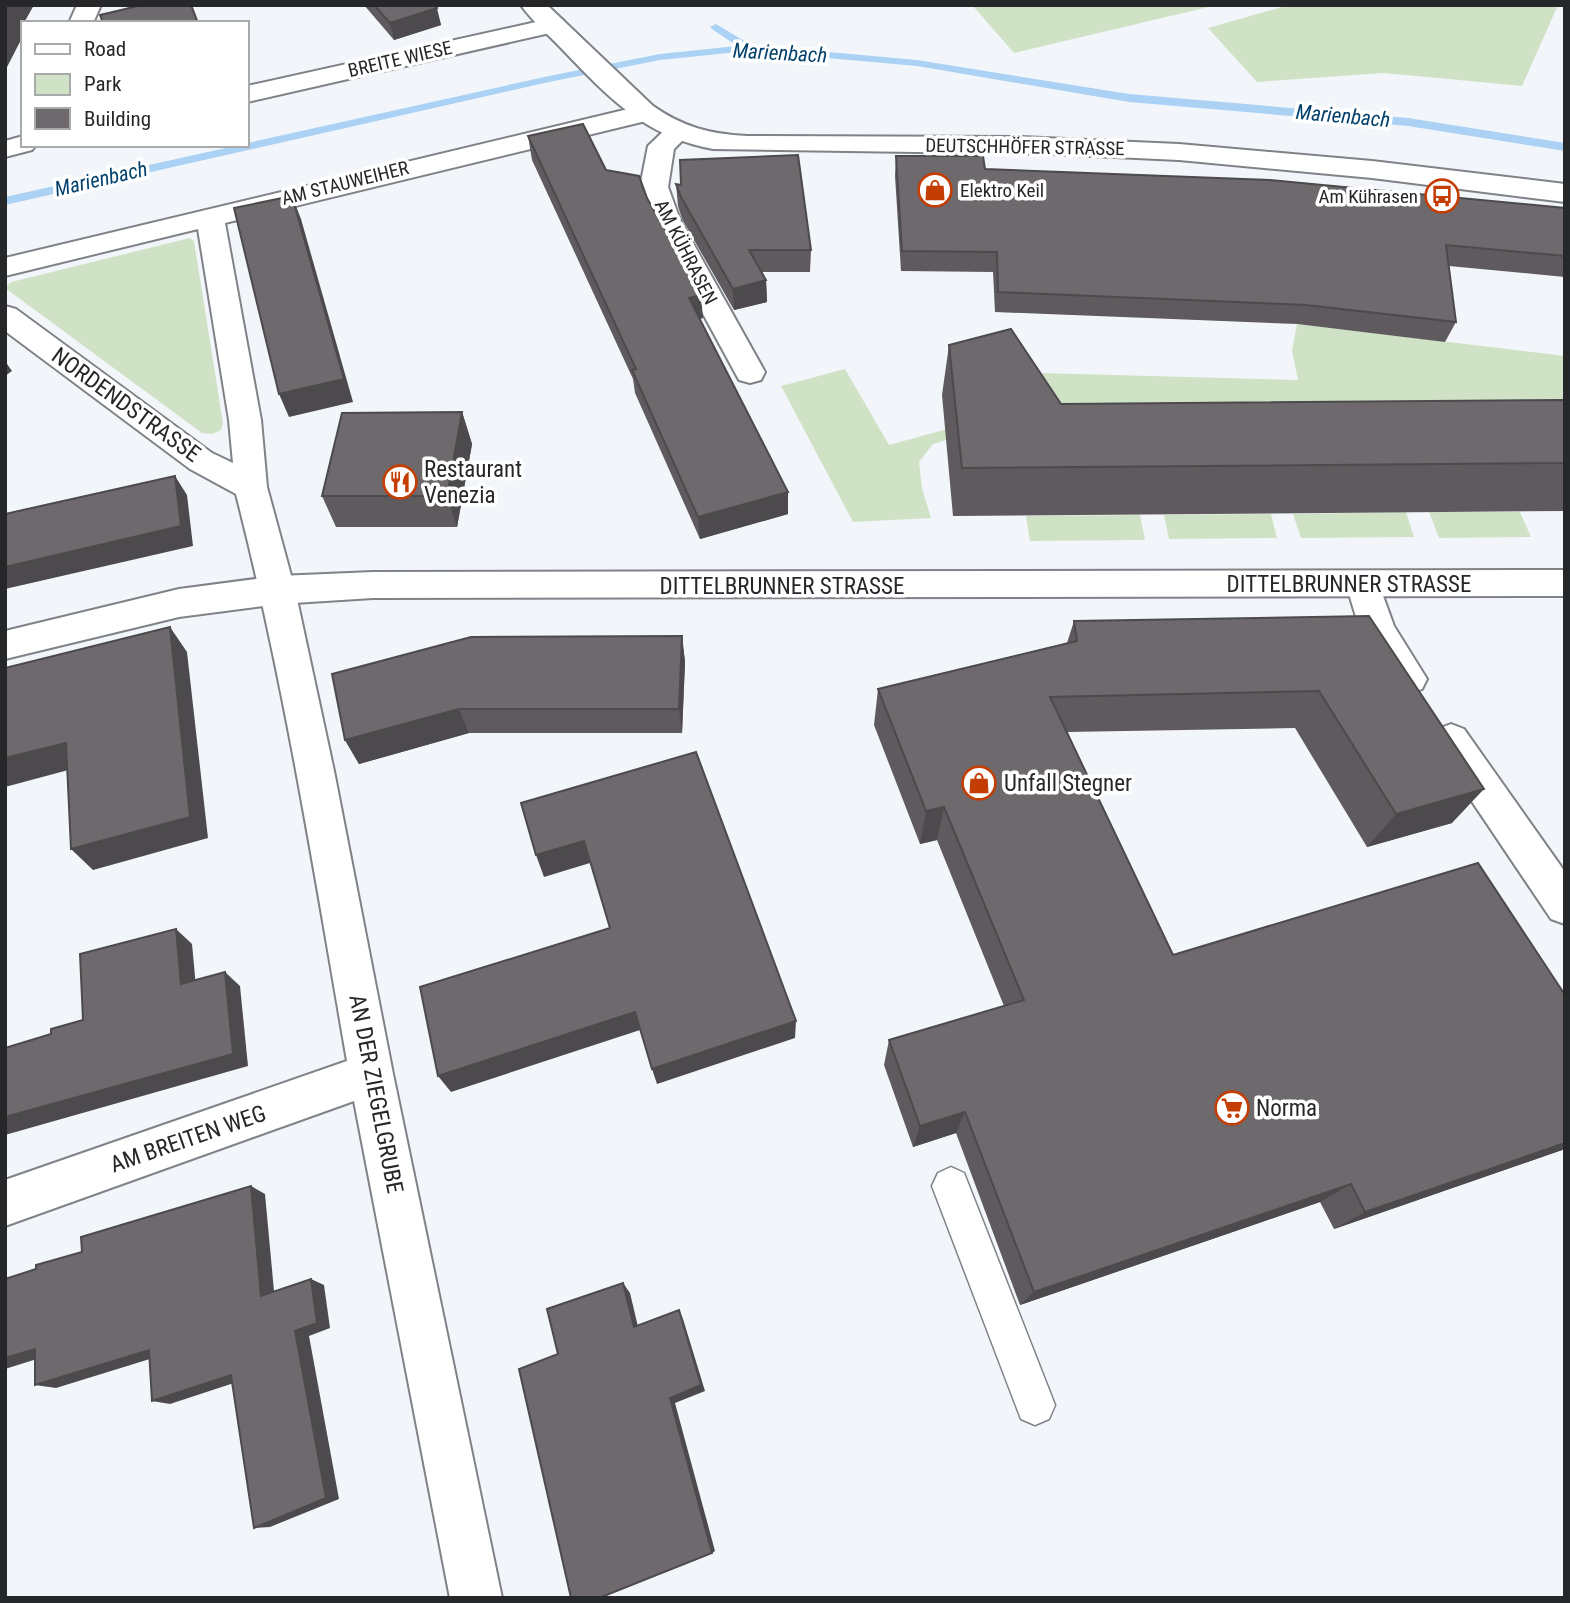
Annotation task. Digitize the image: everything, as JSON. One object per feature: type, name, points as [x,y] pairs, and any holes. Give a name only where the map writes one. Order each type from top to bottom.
[{"type":"street","points":[[82,21],[89,5]]},
{"type":"street","name":"DEUTSCHHÖFER STRASSE","points":[[533,5],[636,104],[678,132],[738,142],[1056,146],[1190,153],[1430,175],[1565,193]]},
{"type":"street","name":"BREITE WIESE","points":[[248,94],[560,31]]},
{"type":"street","name":"AM STAUWEIHER","points":[[5,267],[636,104]]},
{"type":"street","name":"AM KÜHRASEN","points":[[678,132],[661,146],[654,187],[666,219],[750,372]]},
{"type":"street","points":[[210,216],[245,421],[251,487],[278,590]]},
{"type":"street","name":"NORDENDSTRASSE","points":[[5,316],[201,461],[251,487]]},
{"type":"street","name":"DITTELBRUNNER STRASSE","points":[[5,645],[179,603],[278,590],[373,585],[1565,583]]},
{"type":"street","points":[[1363,584],[1378,630],[1406,675],[1565,906]]},
{"type":"street","name":"AN DER ZIEGELGRUBE","points":[[278,590],[476,1598]]},
{"type":"street","name":"AM BREITEN WEG","points":[[5,1203],[371,1074]]},
{"type":"lane","points":[[951,1186],[1035,1405]]},
{"type":"green space","points":[[972,5],[1217,5],[1014,53]]},
{"type":"green space","points":[[1289,5],[1558,5],[1522,86],[1384,73],[1257,82],[1208,28]]},
{"type":"green space","points":[[190,238],[194,241],[223,423],[221,430],[212,434],[202,433],[5,288],[11,282]]},
{"type":"green space","points":[[1297,324],[1565,356],[1565,420],[975,431],[933,444],[919,462],[922,488],[931,518],[853,522],[781,386],[845,369],[889,445],[1020,409],[1040,373],[1298,380],[1292,351]]},
{"type":"green space","points":[[1406,512],[1414,537],[1301,538],[1293,514]]},
{"type":"green space","points":[[1429,512],[1520,512],[1531,537],[1439,538]]},
{"type":"green space","points":[[1271,514],[1277,538],[1169,539],[1164,515]]},
{"type":"green space","points":[[1140,515],[1145,540],[1030,541],[1026,516]]},
{"type":"building","points":[[142,5],[191,5],[197,21],[102,21],[100,15]]},
{"type":"building","points":[[374,5],[435,5],[437,8],[390,23]]},
{"type":"building","points":[[583,124],[606,170],[639,176],[647,198],[701,295],[689,298],[788,492],[698,517],[632,370],[636,369],[528,136]]},
{"type":"building","points":[[798,155],[811,250],[749,250],[766,280],[733,289],[681,197],[676,184],[681,185],[680,160]]},
{"type":"building","points":[[896,156],[983,156],[985,169],[1270,180],[1565,208],[1565,256],[1446,245],[1456,322],[1306,305],[998,292],[997,252],[902,251]]},
{"type":"building","points":[[292,196],[344,379],[279,394],[234,208]]},
{"type":"building","points":[[1011,329],[1061,404],[1565,400],[1565,463],[962,468],[949,345]]},
{"type":"building","points":[[462,412],[447,496],[322,496],[342,413]]},
{"type":"building","points":[[175,476],[181,526],[5,567],[5,514]]},
{"type":"building","points":[[1369,616],[1484,789],[1396,814],[1319,691],[1050,697],[1173,955],[1478,863],[1565,995],[1565,1143],[1365,1212],[1351,1184],[1034,1292],[965,1112],[920,1126],[889,1040],[1024,1000],[944,807],[926,811],[878,689],[1077,641],[1074,621]]},
{"type":"building","points":[[170,627],[190,817],[71,849],[66,743],[5,758],[5,668]]},
{"type":"building","points":[[682,636],[679,709],[459,709],[345,740],[332,674],[471,637]]},
{"type":"building","points":[[696,752],[796,1021],[652,1069],[635,1012],[438,1076],[420,987],[610,928],[584,841],[536,855],[521,803]]},
{"type":"building","points":[[176,929],[181,984],[225,972],[233,1054],[5,1117],[5,1048],[51,1034],[51,1029],[83,1020],[80,954]]},
{"type":"building","points":[[251,1186],[261,1296],[311,1279],[317,1323],[295,1331],[326,1498],[254,1528],[231,1375],[152,1401],[149,1350],[35,1385],[35,1349],[5,1358],[5,1279],[36,1269],[36,1265],[82,1252],[81,1237]]},
{"type":"building","points":[[623,1283],[634,1327],[679,1310],[701,1385],[670,1398],[712,1553],[599,1598],[571,1598],[519,1369],[558,1354],[547,1309]]},
{"type":"waterway","points":[[716,27],[748,48]]},
{"type":"waterway","name":"Marienbach","points":[[248,147],[660,57],[748,48]]},
{"type":"waterway","name":"Marienbach","points":[[748,48],[917,63],[1129,98],[1408,122],[1565,147]]},
{"type":"waterway","name":"Marienbach","points":[[5,201],[246,147]]},
{"type":"place","name":"Elektro Keil","points":[[935,190]]},
{"type":"place","name":"Am Kührasen","points":[[1442,196]]},
{"type":"place","name":"Restaurant Venezia","points":[[400,482]]},
{"type":"place","name":"Unfall Stegner","points":[[979,783]]},
{"type":"place","name":"Norma","points":[[1232,1108]]}]
